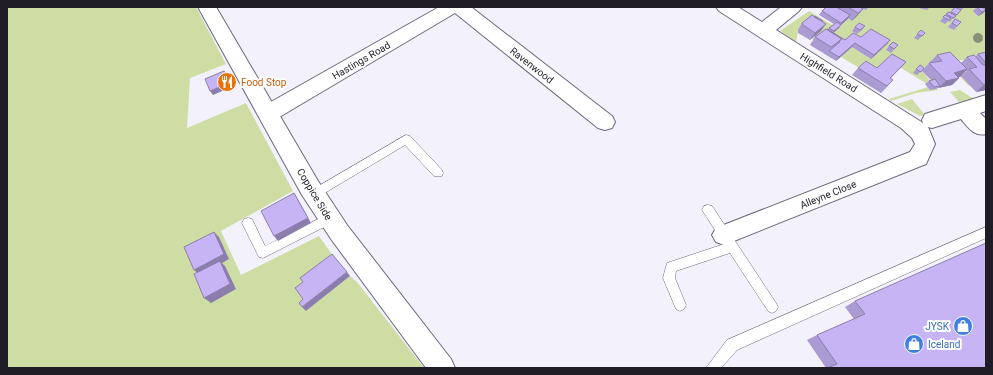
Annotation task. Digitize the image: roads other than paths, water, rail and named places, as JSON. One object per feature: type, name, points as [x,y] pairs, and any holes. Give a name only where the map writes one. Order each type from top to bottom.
[{"type":"street","name":"Coppice Side","points":[[208,7],[314,194],[330,218],[442,368]]},
{"type":"street","name":"Hastings Road","points":[[269,113],[453,7]]},
{"type":"street","name":"Ravenwood","points":[[460,7],[605,122]]},
{"type":"street","name":"Highfield Road","points":[[725,7],[908,122],[921,133],[925,144]]},
{"type":"street","points":[[763,31],[793,7]]},
{"type":"street","points":[[932,120],[986,103]]},
{"type":"street","points":[[964,109],[981,127]]},
{"type":"street","name":"Alleyne Close","points":[[728,241],[918,158],[925,144]]},
{"type":"lane","points":[[314,194],[406,139],[438,173]]},
{"type":"lane","points":[[708,210],[772,307]]},
{"type":"lane","points":[[248,223],[263,253],[330,218]]},
{"type":"lane","points":[[713,368],[732,344],[986,232]]},
{"type":"lane","points":[[680,305],[669,278],[672,267],[728,241]]},
{"type":"place","name":"Food Stop","points":[[227,82]]},
{"type":"place","name":"JYSK","points":[[963,326]]},
{"type":"place","name":"Iceland","points":[[914,344]]}]
